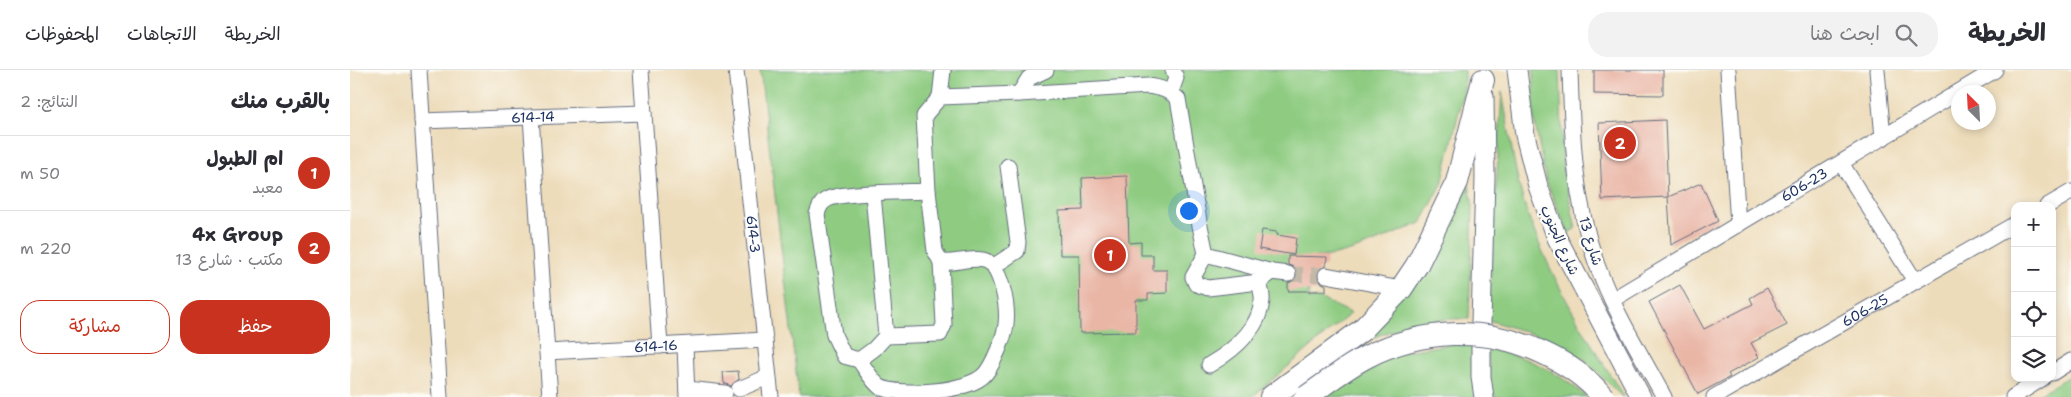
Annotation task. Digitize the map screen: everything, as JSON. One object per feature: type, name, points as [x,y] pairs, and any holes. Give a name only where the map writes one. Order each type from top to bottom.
[{"type":"highway","points":[[1271,397],[1362,330],[1401,289],[1417,265],[1457,182],[1483,75]]},
{"type":"highway","points":[[1306,397],[1335,376],[1367,357],[1398,344],[1426,336],[1456,334],[1490,335],[1523,344],[1573,368],[1603,397]]},
{"type":"main road","name":"شارع الجنوب","points":[[1517,70],[1525,135],[1538,186],[1557,238],[1641,397]]},
{"type":"main road","points":[[1481,323],[1485,178],[1483,75]]},
{"type":"main road","points":[[1481,344],[1481,376],[1484,397]]},
{"type":"street","points":[[419,70],[440,397]]},
{"type":"street","points":[[642,70],[660,346]]},
{"type":"street","name":"614-3","points":[[736,70],[771,397]]},
{"type":"street","points":[[858,360],[874,349],[886,336],[940,334],[944,325],[941,262],[935,251],[928,191],[924,116],[940,97],[943,70]]},
{"type":"street","points":[[1019,94],[1030,78],[1046,70]]},
{"type":"street","points":[[1171,92],[1176,78],[1173,70]]},
{"type":"street","name":"شارع 13","points":[[1570,70],[1573,158],[1578,194],[1589,240],[1612,300],[1664,397]]},
{"type":"street","points":[[1728,70],[1738,225]]},
{"type":"street","points":[[1877,70],[1883,138]]},
{"type":"street","name":"606-23","points":[[1612,300],[1995,70]]},
{"type":"street","points":[[940,97],[1148,86],[1162,88],[1171,92],[1178,99],[1198,221],[1206,254],[1193,277],[1196,284],[1208,288],[1260,282],[1272,272]]},
{"type":"street","name":"614-14","points":[[422,121],[644,113]]},
{"type":"street","points":[[530,118],[550,397]]},
{"type":"street","points":[[1841,163],[1915,281]]},
{"type":"street","points":[[994,266],[1017,251],[1018,242],[1008,166]]},
{"type":"street","points":[[928,191],[829,198],[820,204],[817,214],[834,335],[844,356],[858,360],[879,387],[894,393],[931,394],[965,386],[985,374],[996,356],[1006,325],[1002,287],[994,266],[983,260],[952,264],[941,262]]},
{"type":"street","points":[[2054,202],[2071,192]]},
{"type":"street","points":[[873,194],[886,336]]},
{"type":"street","name":"606-25","points":[[1714,397],[2011,226]]},
{"type":"street","points":[[1206,254],[1272,272],[1288,274]]},
{"type":"street","points":[[1326,275],[1401,289]]},
{"type":"street","points":[[1209,365],[1229,353],[1247,333],[1260,313],[1262,300],[1260,282]]},
{"type":"street","name":"614-16","points":[[548,352],[765,340]]},
{"type":"street","points":[[685,345],[687,393],[732,391],[768,376]]},
{"type":"street","points":[[2056,370],[2071,361]]},
{"type":"street","points":[[2012,397],[2036,382]]},
{"type":"green space","points":[[760,70],[1464,70],[1464,89],[1442,184],[1421,223],[1355,249],[1328,256],[1315,257],[1308,265],[1309,299],[1319,298],[1351,313],[1252,397],[799,397]]},
{"type":"green space","points":[[1533,70],[1560,70],[1563,169],[1576,229],[1568,233],[1546,181],[1534,118]]},
{"type":"green space","points":[[1502,92],[1519,185],[1537,239],[1571,309],[1624,397],[1584,359],[1551,340],[1488,320]]},
{"type":"green space","points":[[1469,185],[1473,206],[1469,319],[1438,320],[1410,325],[1353,346],[1431,260],[1449,230]]},
{"type":"green space","points":[[1451,344],[1472,346],[1478,397],[1318,397],[1337,382],[1400,352]]},
{"type":"green space","points":[[1487,349],[1516,356],[1541,366],[1564,379],[1587,397],[1493,397]]},
{"type":"green space","points":[[2071,375],[2071,397],[2034,397]]},
{"type":"building","points":[[1594,70],[1663,70],[1663,95],[1594,94]]},
{"type":"building","points":[[1665,120],[1668,197],[1602,200],[1599,123]]},
{"type":"building","points":[[1127,176],[1129,243],[1141,242],[1141,255],[1153,255],[1153,270],[1167,270],[1167,293],[1148,294],[1148,300],[1136,300],[1136,332],[1080,333],[1079,255],[1060,255],[1059,211],[1083,210],[1082,178]]},
{"type":"building","points":[[1701,183],[1718,221],[1671,245],[1668,197]]},
{"type":"building","points":[[1262,230],[1296,238],[1294,255],[1259,249]]},
{"type":"building","points":[[1288,256],[1327,257],[1326,266],[1319,269],[1317,274],[1320,282],[1326,285],[1326,291],[1288,291],[1288,283],[1295,280],[1297,275],[1294,267],[1288,265]]},
{"type":"building","points":[[1680,285],[1704,329],[1753,304],[1750,298],[1767,288],[1787,325],[1751,343],[1759,357],[1728,374],[1730,377],[1698,394],[1649,302]]},
{"type":"building","points":[[738,371],[739,379],[731,386],[724,383],[723,372]]},
{"type":"tunnel","points":[[1288,274],[1326,275]]},
{"type":"place","name":"4x Group","points":[[1620,143]]},
{"type":"place","name":"ام الطبول","points":[[1110,255]]}]
